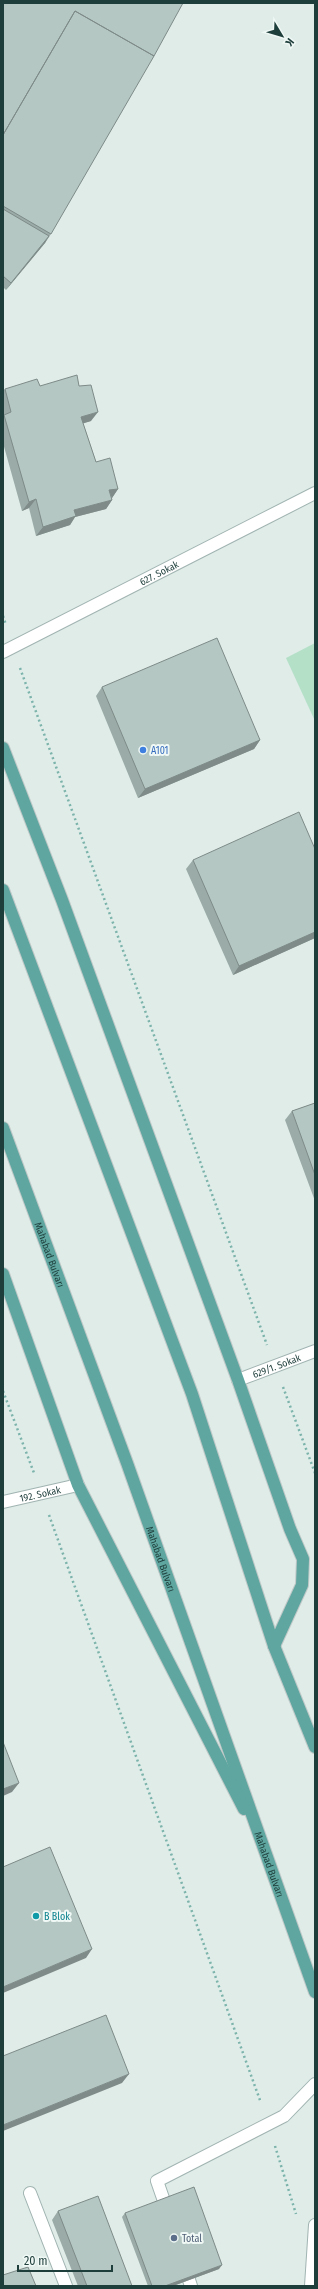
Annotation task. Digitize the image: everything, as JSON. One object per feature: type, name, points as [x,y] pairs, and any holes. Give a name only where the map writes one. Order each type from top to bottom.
[{"type":"main road","points":[[3,748],[62,900],[238,1380],[290,1529],[303,1559],[302,1585],[274,1646]]},
{"type":"main road","points":[[3,890],[192,1394],[274,1646],[315,1747]]},
{"type":"main road","name":"Mahabad Bulvarı","points":[[3,1128],[127,1463],[315,1992]]},
{"type":"main road","points":[[3,1274],[78,1485],[266,1852]]},
{"type":"street","name":"627. Sokak","points":[[8,650],[315,493]]},
{"type":"street","name":"629/1. Sokak","points":[[238,1380],[315,1350]]},
{"type":"street","name":"192. Sokak","points":[[3,1502],[78,1485]]},
{"type":"street","points":[[164,2201],[158,2181],[284,2116],[315,2084]]},
{"type":"street","points":[[30,2193],[66,2286]]},
{"type":"street","points":[[311,2286],[315,2225]]},
{"type":"path","points":[[3,616],[8,650],[315,1473]]},
{"type":"path","points":[[3,1391],[136,1760],[253,2077],[296,2215]]},
{"type":"green space","points":[[315,643],[315,721],[286,658]]},
{"type":"building","points":[[3,3],[183,3],[154,56],[75,11],[3,135]]},
{"type":"building","points":[[75,11],[154,56],[51,234],[3,206],[3,135]]},
{"type":"building","points":[[3,209],[49,236],[11,283],[3,276]]},
{"type":"building","points":[[77,375],[79,386],[91,385],[98,412],[81,417],[96,462],[110,458],[118,489],[109,490],[112,500],[74,510],[76,516],[43,527],[36,499],[29,502],[4,415],[11,412],[5,389],[37,379],[40,386]]},
{"type":"building","points":[[217,638],[260,740],[145,789],[102,687]]},
{"type":"building","points":[[299,812],[315,849],[315,932],[239,966],[193,860]]},
{"type":"building","points":[[315,1103],[315,1175],[292,1111]]},
{"type":"building","points":[[3,1742],[19,1783],[3,1789]]},
{"type":"building","name":"B Blok","points":[[50,1847],[92,1949],[3,1987],[3,1867]]},
{"type":"building","points":[[106,2015],[129,2074],[3,2125],[3,2056]]},
{"type":"building","points":[[194,2187],[222,2265],[165,2286],[152,2286],[125,2213]]},
{"type":"building","points":[[98,2196],[132,2286],[87,2286],[58,2211]]},
{"type":"building","points":[[28,2267],[36,2286],[3,2286],[3,2275]]},
{"type":"place","name":"A101","points":[[143,750]]},
{"type":"place","name":"B Blok","points":[[36,1916]]},
{"type":"place","name":"Total","points":[[174,2238]]}]
